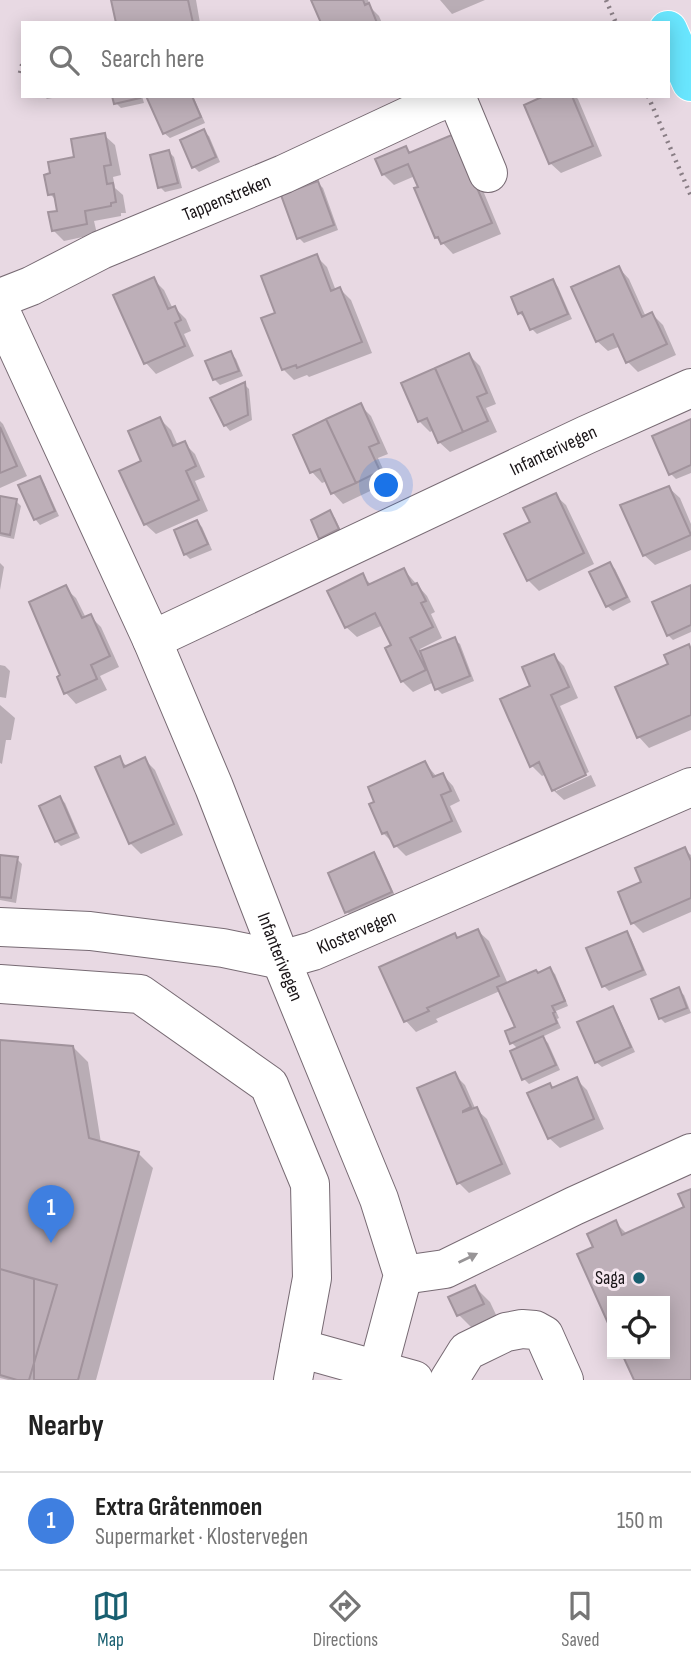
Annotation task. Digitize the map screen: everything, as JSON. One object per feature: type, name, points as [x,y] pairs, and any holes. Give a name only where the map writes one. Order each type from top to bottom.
[{"type":"main road","points":[[655,0],[664,21]]},
{"type":"main road","points":[[670,35],[691,82]]},
{"type":"street","name":"Tappenstreken","points":[[0,298],[31,286],[101,250],[284,174],[450,98]]},
{"type":"street","points":[[456,98],[488,173]]},
{"type":"street","name":"Infanterivegen","points":[[0,310],[152,640],[214,787],[281,960],[379,1199],[403,1275]]},
{"type":"street","name":"Infanterivegen","points":[[152,640],[691,388]]},
{"type":"street","name":"Klostervegen","points":[[0,927],[90,931],[223,948],[281,960],[313,951],[691,787]]},
{"type":"street","points":[[0,984],[140,994],[269,1085],[310,1184],[312,1278],[296,1364],[414,1380]]},
{"type":"street","points":[[376,1375],[403,1275],[445,1269],[691,1153]]},
{"type":"street","points":[[449,1380],[467,1351],[506,1332],[536,1329],[544,1335],[564,1380]]},
{"type":"path","points":[[606,0],[615,21]]},
{"type":"path","points":[[20,73],[21,69]]},
{"type":"path","points":[[649,98],[691,196]]},
{"type":"building","points":[[111,0],[188,0],[193,21],[116,21]]},
{"type":"building","points":[[311,0],[363,0],[365,5],[369,3],[376,21],[320,21]]},
{"type":"building","points":[[112,98],[140,98],[114,104]]},
{"type":"building","points":[[147,98],[193,98],[201,117],[163,134]]},
{"type":"building","points":[[540,98],[573,98],[593,146],[549,164],[524,105]]},
{"type":"building","points":[[204,129],[216,157],[192,168],[180,140]]},
{"type":"building","points":[[105,133],[111,165],[104,166],[107,184],[113,183],[116,202],[111,203],[111,206],[85,211],[87,224],[52,231],[48,212],[57,211],[54,194],[48,195],[44,175],[50,173],[48,162],[74,157],[71,139]]},
{"type":"building","points":[[454,134],[492,223],[441,244],[438,237],[435,238],[414,188],[418,187],[408,164],[382,175],[375,159],[406,146],[409,153]]},
{"type":"building","points":[[169,150],[178,183],[158,188],[150,155]]},
{"type":"building","points":[[318,181],[334,225],[297,239],[281,195]]},
{"type":"building","points":[[317,254],[331,291],[340,287],[362,342],[297,368],[296,365],[282,370],[261,318],[275,313],[261,276]]},
{"type":"building","points":[[619,266],[642,317],[652,312],[667,344],[626,363],[613,334],[596,342],[571,287]]},
{"type":"building","points":[[154,277],[168,309],[175,306],[181,320],[175,323],[185,346],[144,364],[113,295]]},
{"type":"building","points":[[553,279],[568,314],[530,330],[522,312],[518,314],[511,297]]},
{"type":"building","points":[[231,351],[239,371],[213,380],[205,361]]},
{"type":"building","points":[[469,353],[487,393],[477,397],[488,421],[463,432],[435,368]]},
{"type":"building","points":[[435,368],[463,432],[438,443],[427,418],[418,422],[401,383]]},
{"type":"building","points":[[245,382],[248,415],[224,426],[210,398]]},
{"type":"building","points":[[361,403],[379,443],[369,447],[380,471],[356,483],[326,419]]},
{"type":"building","points":[[160,417],[173,446],[185,441],[196,466],[186,471],[199,500],[144,525],[119,471],[141,461],[128,431]]},
{"type":"building","points":[[326,419],[356,483],[331,494],[320,469],[310,473],[293,435]]},
{"type":"building","points":[[691,419],[691,465],[669,475],[652,436]]},
{"type":"building","points":[[0,427],[17,466],[0,473]]},
{"type":"building","points":[[40,476],[55,511],[34,520],[18,485]]},
{"type":"building","points":[[669,486],[691,535],[643,556],[620,505]]},
{"type":"building","points":[[556,493],[584,553],[527,581],[504,534],[530,522],[523,508]]},
{"type":"building","points":[[0,496],[17,499],[10,535],[0,533]]},
{"type":"building","points":[[330,510],[339,529],[319,539],[311,520]]},
{"type":"building","points":[[197,520],[208,544],[184,555],[174,530]]},
{"type":"building","points":[[610,562],[627,597],[606,607],[589,572]]},
{"type":"building","points":[[404,568],[412,585],[417,583],[426,601],[421,603],[433,627],[410,638],[426,670],[401,682],[385,648],[391,645],[375,613],[345,628],[327,591],[363,573],[368,585]]},
{"type":"building","points":[[66,585],[82,618],[91,614],[110,656],[91,665],[97,679],[64,694],[57,677],[60,675],[29,602]]},
{"type":"building","points":[[691,585],[691,625],[667,636],[652,602]]},
{"type":"building","points":[[455,637],[470,676],[435,690],[420,651]]},
{"type":"building","points":[[689,644],[691,715],[637,738],[615,687],[668,664],[664,655]]},
{"type":"building","points":[[554,654],[569,687],[551,695],[586,775],[552,791],[539,762],[530,767],[500,699],[530,686],[522,667]]},
{"type":"building","points":[[120,756],[124,767],[145,757],[174,824],[129,844],[95,767]]},
{"type":"building","points":[[425,761],[433,777],[443,773],[451,791],[441,795],[452,821],[394,847],[387,832],[382,834],[369,804],[374,802],[368,787]]},
{"type":"building","points":[[60,796],[76,833],[55,842],[39,806]]},
{"type":"building","points":[[685,847],[691,861],[691,898],[631,924],[618,892],[641,882],[635,868]]},
{"type":"building","points":[[374,852],[392,892],[345,913],[328,873]]},
{"type":"building","points":[[0,855],[18,857],[11,898],[0,897]]},
{"type":"building","points":[[478,929],[499,976],[427,1008],[429,1011],[404,1022],[379,967],[455,933],[457,938]]},
{"type":"building","points":[[627,931],[643,970],[602,987],[586,948]]},
{"type":"building","points":[[550,967],[565,1001],[552,1006],[557,1023],[510,1044],[505,1031],[515,1027],[497,987],[536,970],[538,973]]},
{"type":"building","points":[[679,987],[687,1008],[659,1019],[651,999]]},
{"type":"building","points":[[613,1006],[631,1047],[595,1063],[577,1022]]},
{"type":"building","points":[[543,1036],[556,1065],[522,1080],[510,1051]]},
{"type":"building","points":[[0,1040],[73,1046],[89,1138],[139,1152],[78,1380],[34,1380],[34,1279],[0,1269]]},
{"type":"building","points":[[455,1072],[471,1107],[463,1112],[477,1107],[502,1164],[457,1184],[417,1088]]},
{"type":"building","points":[[577,1077],[594,1119],[548,1139],[527,1093],[550,1083],[552,1088]]},
{"type":"building","name":"Saga","points":[[691,1189],[691,1380],[634,1380],[624,1359],[670,1359],[670,1296],[607,1296],[607,1321],[577,1254],[593,1247],[587,1234],[616,1220],[622,1235],[684,1207],[678,1194]]},
{"type":"building","points":[[0,1269],[57,1285],[29,1380],[0,1375]]},
{"type":"building","points":[[475,1285],[484,1304],[457,1316],[448,1297]]},
{"type":"place","name":"Extra Gråtenmoen","points":[[51,1243]]},
{"type":"place","name":"Saga","points":[[639,1278]]}]
